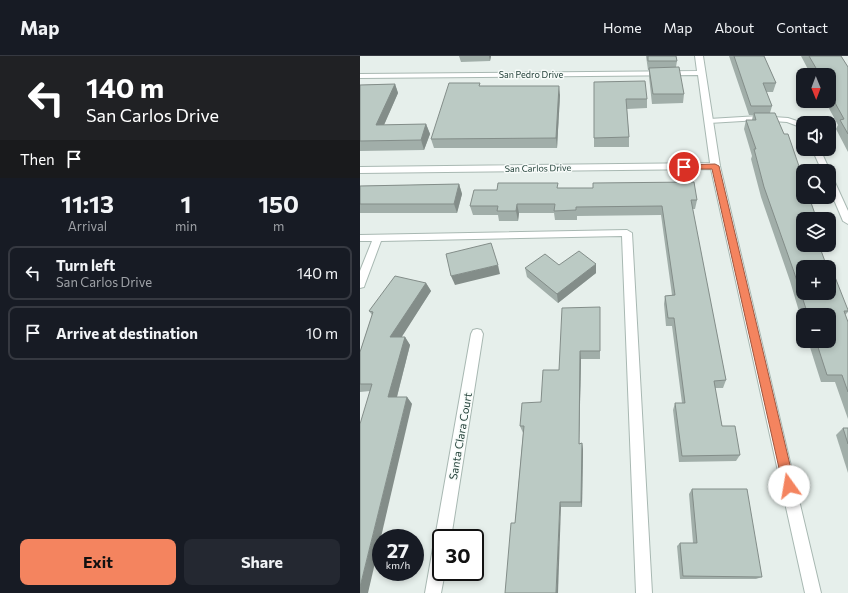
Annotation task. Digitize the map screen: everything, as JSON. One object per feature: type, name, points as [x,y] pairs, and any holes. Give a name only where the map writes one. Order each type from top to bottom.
[{"type":"street","points":[[699,56],[715,166],[814,593]]},
{"type":"street","name":"San Pedro Drive","points":[[360,76],[702,73]]},
{"type":"street","name":"San Carlos Drive","points":[[360,170],[715,166]]},
{"type":"street","name":"Santa Clara Court","points":[[444,529],[477,334]]},
{"type":"street","points":[[433,593],[435,581]]},
{"type":"lane","points":[[709,121],[759,118],[788,120],[796,123]]},
{"type":"lane","points":[[836,194],[848,221]]},
{"type":"lane","points":[[360,238],[627,233],[644,593]]},
{"type":"lane","points":[[360,284],[378,237]]},
{"type":"building","points":[[648,56],[676,56],[677,61],[648,61]]},
{"type":"building","points":[[734,56],[764,56],[776,83],[763,83],[772,106],[751,106]]},
{"type":"building","points":[[809,56],[841,56],[848,67],[848,134],[840,120],[844,119],[836,105],[836,68],[816,68]]},
{"type":"building","points":[[679,67],[684,94],[653,94],[649,68]]},
{"type":"building","points":[[645,81],[647,99],[626,99],[629,137],[594,138],[594,82]]},
{"type":"building","points":[[449,83],[480,83],[479,86],[559,86],[556,138],[431,139]]},
{"type":"building","points":[[395,84],[376,125],[426,124],[421,140],[360,141],[360,85]]},
{"type":"building","points":[[754,113],[775,113],[784,134],[788,134],[798,164],[796,164],[796,204],[811,204],[814,212],[796,212],[796,252],[822,252],[824,260],[796,260],[796,278],[764,187],[754,149],[756,149],[746,120],[756,120]]},
{"type":"building","points":[[694,182],[697,200],[691,200],[726,380],[714,381],[722,426],[735,426],[740,455],[682,456],[675,403],[685,403],[674,318],[668,318],[665,296],[675,295],[662,206],[576,207],[576,210],[554,211],[555,204],[517,204],[516,211],[497,211],[498,206],[470,206],[474,190],[497,190],[498,183],[558,183],[557,188],[593,188],[593,183]]},
{"type":"building","points":[[459,184],[454,204],[360,204],[360,186]]},
{"type":"building","points":[[491,243],[498,265],[451,276],[446,254]]},
{"type":"building","points":[[579,251],[596,264],[557,294],[525,268],[545,254],[559,265]]},
{"type":"building","points":[[395,276],[426,283],[390,337],[405,337],[388,397],[407,397],[374,529],[372,529],[372,538],[360,587],[360,424],[372,384],[360,384],[360,352],[373,312],[369,311]]},
{"type":"building","points":[[836,280],[848,310],[844,311],[848,322],[848,392],[842,375],[827,375],[818,348],[836,348],[836,308],[806,308],[803,300],[836,300]]},
{"type":"building","points":[[600,307],[600,351],[580,351],[579,444],[582,443],[581,502],[560,502],[556,593],[505,593],[511,523],[515,523],[524,426],[520,426],[522,403],[541,402],[543,370],[559,370],[562,308]]},
{"type":"building","points":[[843,428],[848,428],[848,444]]},
{"type":"building","points":[[692,489],[747,489],[762,577],[683,576],[680,543],[697,543]]},
{"type":"route","points":[[684,167],[715,166],[789,486]]}]
